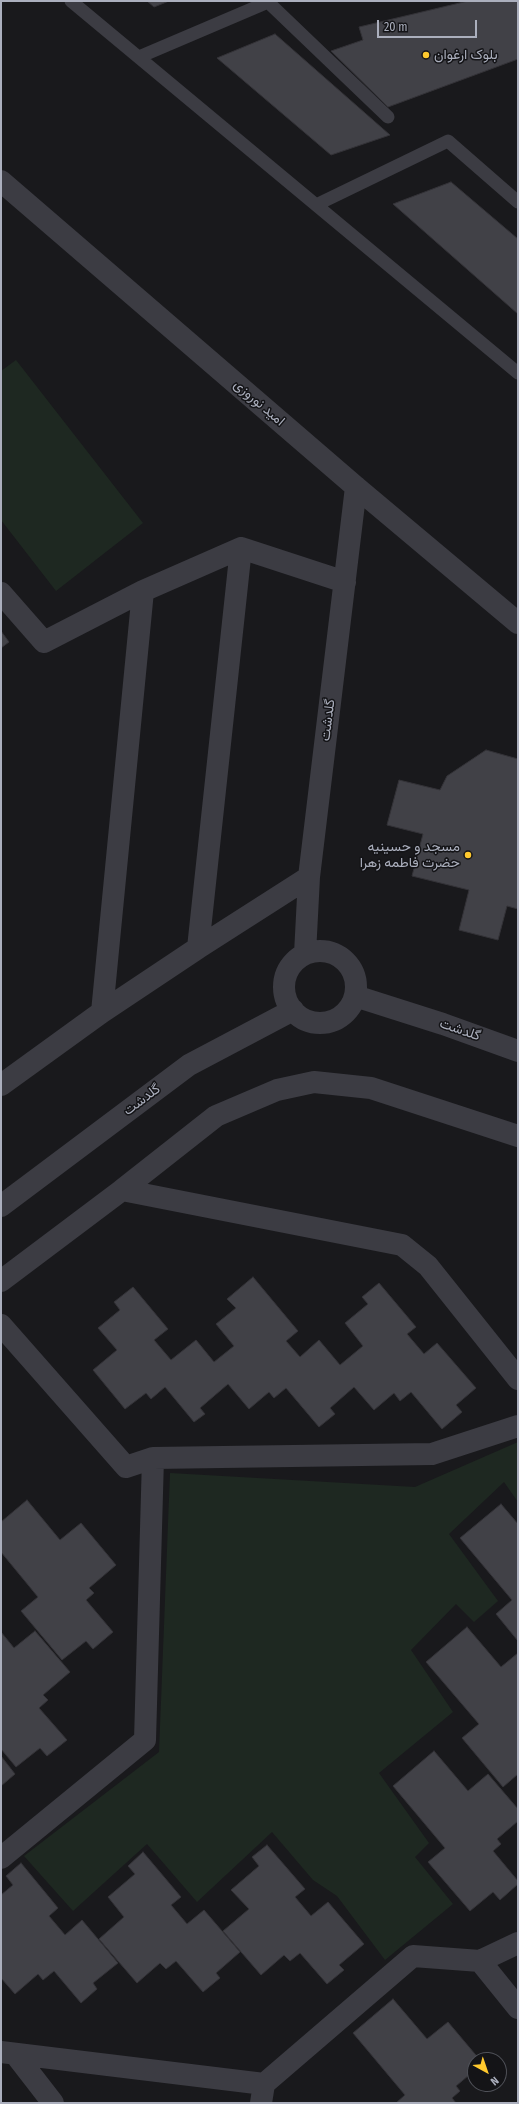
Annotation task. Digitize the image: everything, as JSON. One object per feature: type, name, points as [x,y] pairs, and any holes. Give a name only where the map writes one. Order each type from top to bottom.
[{"type":"street","name":"امید نوروزی","points":[[1,182],[356,487],[518,623]]},
{"type":"street","name":"گلدشت","points":[[305,954],[309,877],[356,487]]},
{"type":"street","points":[[198,948],[241,548]]},
{"type":"street","points":[[1,593],[44,642],[143,591],[241,548],[345,582]]},
{"type":"street","points":[[102,1012],[143,591]]},
{"type":"street","points":[[1,1085],[102,1012],[309,877]]},
{"type":"street","points":[[322,951],[338,956],[347,964],[353,973],[355,996],[350,1006],[343,1014],[333,1020],[322,1023],[311,1022],[301,1018],[292,1010],[286,996],[285,979],[296,960],[305,954],[322,951]]},
{"type":"street","name":"گلدشت","points":[[355,996],[443,1024],[518,1051]]},
{"type":"street","name":"گلدشت","points":[[1,1206],[189,1065],[292,1010]]},
{"type":"street","points":[[1,1281],[122,1190],[216,1116],[277,1090],[314,1082],[371,1088],[518,1136]]},
{"type":"street","points":[[122,1190],[402,1245],[428,1266],[518,1379]]},
{"type":"street","points":[[1,1325],[126,1467],[153,1458],[432,1454],[518,1426]]},
{"type":"street","points":[[1,1858],[145,1740],[153,1458]]},
{"type":"street","points":[[8,2053],[262,2093],[413,1956],[480,1961],[518,1943]]},
{"type":"street","points":[[480,1961],[518,2008]]},
{"type":"street","points":[[8,2053],[53,2103]]},
{"type":"lane","points":[[71,1],[518,372]]},
{"type":"lane","points":[[139,57],[268,2],[388,117]]},
{"type":"lane","points":[[316,205],[448,141],[518,202]]},
{"type":"shaded area","points":[[16,360],[143,523],[56,591],[1,520],[1,371]]},
{"type":"shaded area","points":[[518,1442],[518,1502],[504,1482],[449,1534],[498,1601],[474,1622],[456,1604],[411,1650],[453,1712],[379,1773],[429,1843],[415,1857],[453,1904],[385,1960],[337,1896],[313,1880],[272,1832],[197,1902],[147,1844],[73,1911],[24,1856],[159,1752],[170,1473],[415,1487]]},
{"type":"building","points":[[147,1],[169,1],[154,7]]},
{"type":"building","name":"بلوک ارغوان","points":[[468,1],[518,1],[518,59],[388,107],[331,51],[363,40],[359,27]]},
{"type":"building","points":[[275,34],[390,135],[331,155],[217,58]]},
{"type":"building","points":[[451,182],[518,239],[518,314],[393,204]]},
{"type":"building","points":[[1,631],[9,642],[1,648]]},
{"type":"building","name":"مسجد و حسینیه حضرت فاطمه زهرا","points":[[486,750],[518,759],[518,909],[507,906],[498,940],[459,930],[469,890],[412,876],[423,834],[387,825],[399,780],[440,790],[447,776]]},
{"type":"building","points":[[253,1277],[298,1331],[286,1341],[300,1357],[319,1340],[340,1365],[363,1346],[345,1323],[368,1304],[362,1297],[379,1283],[416,1327],[407,1334],[424,1354],[437,1343],[476,1388],[456,1405],[462,1412],[442,1429],[411,1392],[400,1401],[394,1393],[374,1410],[354,1387],[330,1408],[335,1414],[319,1427],[286,1388],[274,1398],[269,1392],[249,1409],[228,1384],[200,1408],[205,1414],[194,1422],[165,1387],[151,1399],[146,1393],[125,1409],[93,1370],[117,1350],[98,1328],[120,1310],[114,1302],[133,1287],[168,1329],[154,1340],[171,1360],[196,1340],[214,1362],[234,1346],[216,1324],[236,1308],[227,1299]]},
{"type":"building","points":[[27,1500],[60,1540],[81,1523],[116,1565],[89,1588],[94,1593],[86,1600],[113,1632],[93,1649],[86,1641],[62,1660],[21,1611],[38,1597],[1,1552],[1,1522]]},
{"type":"building","points":[[501,1504],[518,1524],[518,1641],[496,1614],[512,1600],[460,1538]]},
{"type":"building","points":[[467,1627],[501,1667],[518,1653],[518,1774],[503,1787],[462,1738],[479,1724],[426,1662]]},
{"type":"building","points":[[35,1631],[70,1672],[43,1695],[48,1700],[39,1708],[67,1740],[47,1756],[40,1748],[16,1767],[1,1749],[1,1632],[14,1648]]},
{"type":"building","points":[[434,1751],[468,1791],[488,1774],[518,1809],[518,1821],[497,1839],[501,1844],[493,1851],[518,1881],[518,1884],[500,1900],[493,1892],[470,1911],[428,1862],[445,1848],[393,1786]]},
{"type":"building","points":[[1,1756],[15,1774],[1,1786]]},
{"type":"building","points":[[267,1845],[305,1889],[295,1897],[311,1916],[328,1902],[364,1944],[339,1965],[344,1970],[327,1984],[300,1953],[290,1961],[284,1955],[261,1975],[223,1931],[249,1909],[231,1890],[259,1866],[252,1857]]},
{"type":"building","points":[[143,1852],[181,1897],[171,1905],[187,1924],[204,1910],[240,1952],[216,1973],[220,1978],[203,1992],[176,1961],[166,1969],[160,1963],[137,1983],[99,1939],[124,1917],[108,1897],[135,1874],[128,1866]]},
{"type":"building","points":[[21,1863],[58,1908],[49,1916],[65,1935],[82,1920],[118,1963],[93,1983],[97,1989],[81,2003],[54,1971],[43,1980],[38,1974],[15,1994],[1,1978],[1,1895],[13,1885],[6,1876]]},
{"type":"building","points":[[393,1999],[427,2039],[448,2022],[473,2052],[467,2052],[467,2077],[456,2086],[460,2091],[452,2098],[456,2103],[396,2103],[405,2095],[353,2033]]},
{"type":"place","name":"بلوک ارغوان","points":[[426,55]]},
{"type":"place","name":"مسجد و حسینیه حضرت فاطمه زهرا","points":[[468,855]]}]
